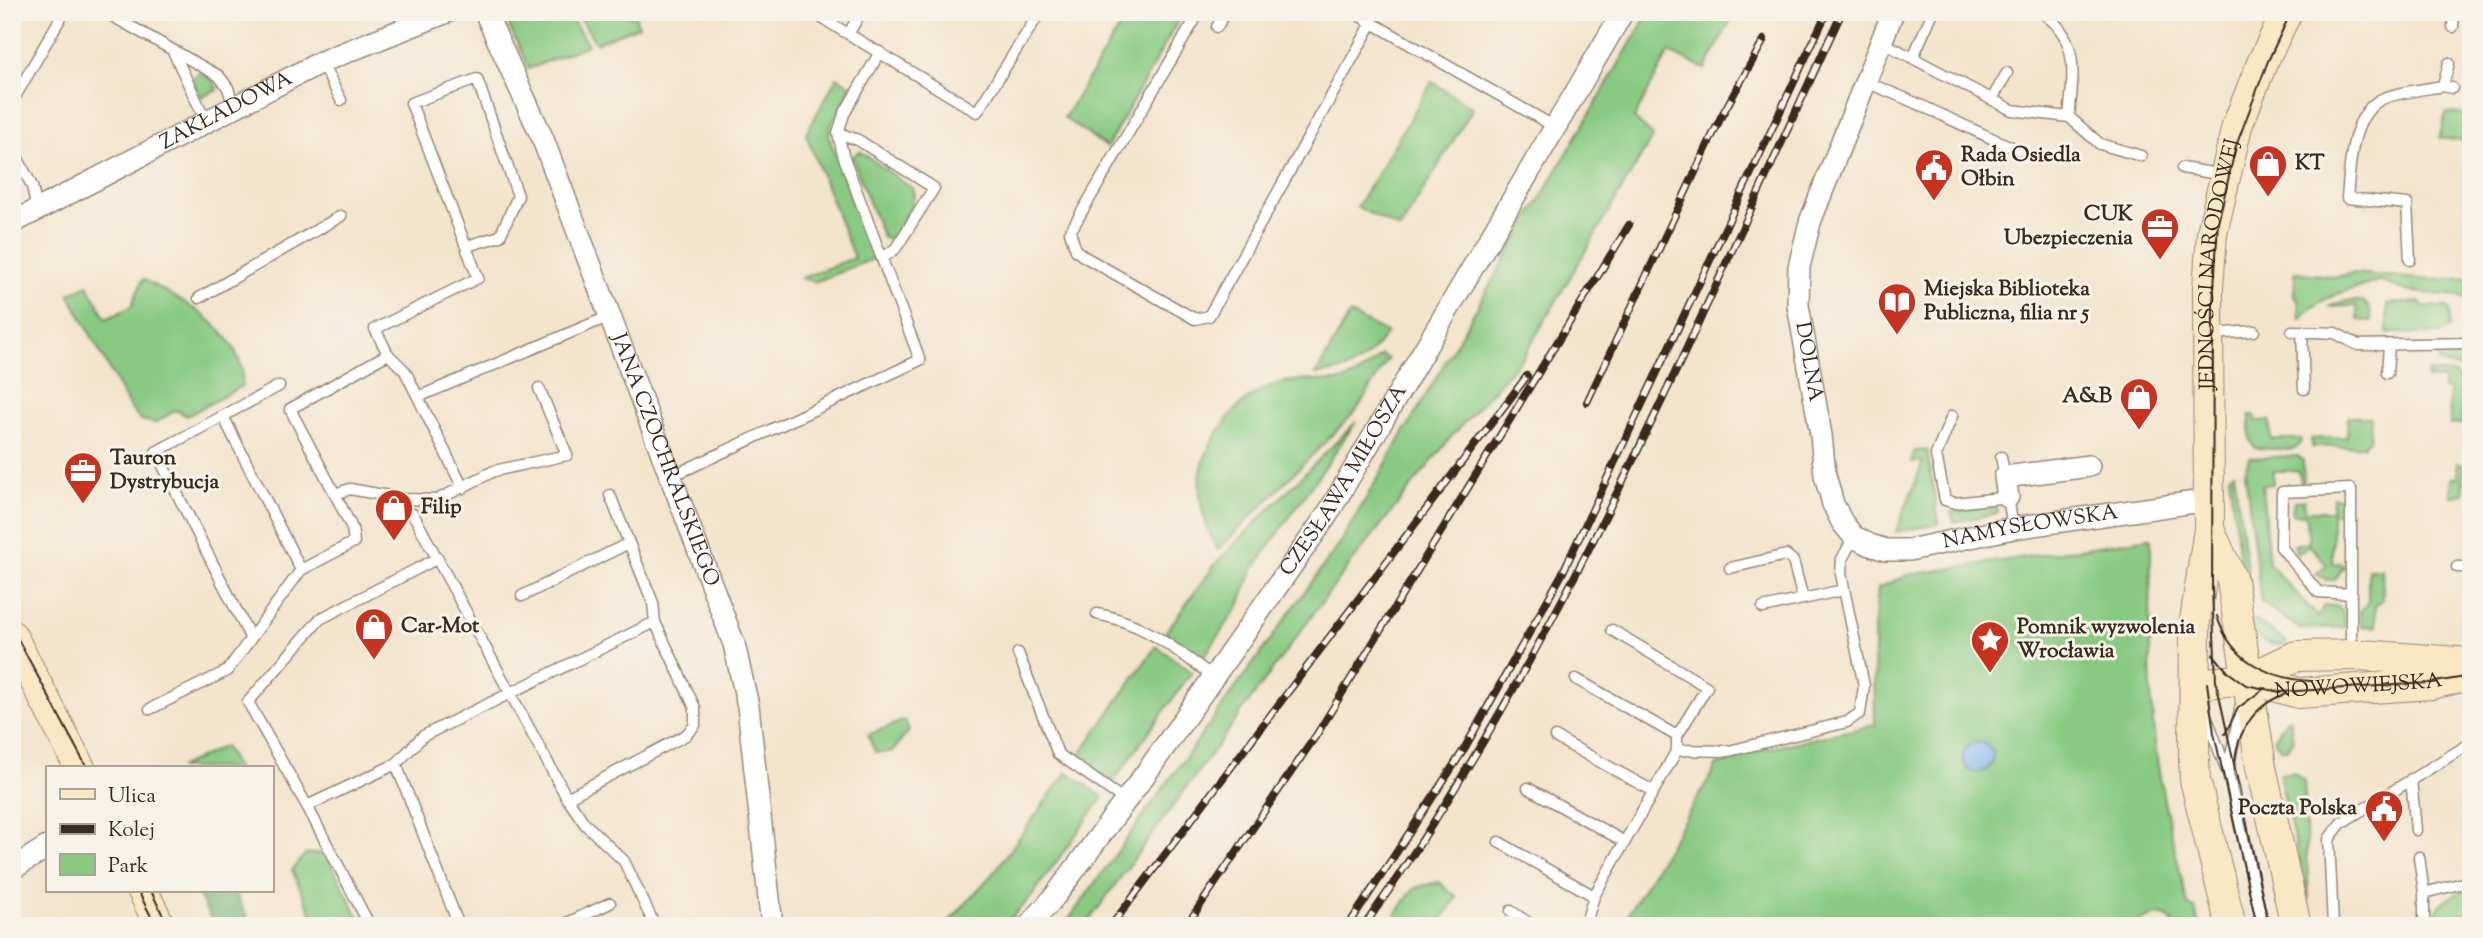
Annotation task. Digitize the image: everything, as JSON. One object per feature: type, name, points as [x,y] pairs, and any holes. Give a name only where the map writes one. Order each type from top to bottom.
[{"type":"street","name":"ZAKŁADOWA","points":[[12,223],[321,62],[447,12]]},
{"type":"street","name":"JANA CZOCHRALSKIEGO","points":[[485,12],[542,137],[734,643],[748,706],[772,926]]},
{"type":"street","name":"CZESŁAWA MIŁOSZA","points":[[1029,926],[1126,801],[1327,515],[1623,12]]},
{"type":"street","name":"DOLNA","points":[[1854,537],[1833,504],[1825,475],[1798,292],[1799,267],[1810,222],[1893,12]]},
{"type":"street","name":"JEDNOŚCI NARODOWEJ","points":[[2231,926],[2196,780],[2195,620],[2209,514],[2208,334],[2212,233],[2224,175],[2245,105],[2287,12]]},
{"type":"street","points":[[2005,477],[2089,466]]},
{"type":"street","name":"JEDNOŚCI NARODOWEJ","points":[[2209,514],[2232,580],[2261,767],[2296,926]]},
{"type":"street","name":"NAMYSŁOWSKA","points":[[1854,537],[1886,550],[1909,550],[2013,528],[2209,514]]},
{"type":"street","points":[[12,636],[79,766]]},
{"type":"street","name":"NOWOWIEJSKA","points":[[2196,684],[2248,679],[2296,656],[2350,655],[2471,663]]},
{"type":"street","name":"NOWOWIEJSKA","points":[[2248,679],[2299,693],[2432,684],[2471,675]]},
{"type":"street","points":[[12,869],[46,848]]},
{"type":"street","points":[[143,892],[160,926]]},
{"type":"lane","points":[[12,102],[64,12]]},
{"type":"lane","points":[[105,12],[219,76],[228,88],[234,107]]},
{"type":"lane","points":[[812,12],[977,112],[1040,12]]},
{"type":"lane","points":[[849,33],[861,12]]},
{"type":"lane","points":[[1217,27],[1226,12]]},
{"type":"lane","points":[[1353,12],[1557,128]]},
{"type":"lane","points":[[1913,57],[1933,12]]},
{"type":"lane","points":[[2041,12],[2055,21],[2070,43],[2074,65],[2069,117]]},
{"type":"lane","points":[[2453,27],[2454,12]]},
{"type":"lane","points":[[1197,16],[1070,232],[1076,250],[1083,256],[1195,319],[1209,316],[1372,23]]},
{"type":"lane","points":[[1882,42],[2012,110],[2069,117],[2100,144],[2141,156]]},
{"type":"lane","points":[[173,51],[206,121]]},
{"type":"lane","points":[[683,471],[920,360],[838,133],[844,114],[880,52]]},
{"type":"lane","points":[[321,62],[341,100]]},
{"type":"lane","points":[[2410,260],[2407,204],[2347,198],[2352,155],[2361,122],[2379,100],[2447,87],[2449,63]]},
{"type":"lane","points":[[1992,99],[2007,74]]},
{"type":"lane","points":[[463,488],[405,371],[388,354],[375,329],[478,278],[411,103],[477,79],[517,196],[500,236],[467,246]]},
{"type":"lane","points":[[1867,83],[1916,100],[1969,130],[2019,150]]},
{"type":"lane","points":[[838,133],[858,140],[934,188],[896,248],[882,259]]},
{"type":"lane","points":[[12,147],[32,186],[37,211]]},
{"type":"lane","points":[[2182,168],[2224,175]]},
{"type":"lane","points":[[199,298],[341,216]]},
{"type":"lane","points":[[418,397],[610,316]]},
{"type":"lane","points":[[2208,334],[2254,331]]},
{"type":"lane","points":[[2304,389],[2297,331],[2334,333],[2358,345],[2471,344]]},
{"type":"lane","points":[[2387,373],[2389,346]]},
{"type":"lane","points":[[150,709],[227,671],[300,570],[354,542],[352,528],[290,409],[388,354]]},
{"type":"lane","points":[[250,637],[156,452],[279,386]]},
{"type":"lane","points":[[335,495],[350,489],[405,499],[437,500],[494,471],[568,455],[539,388]]},
{"type":"lane","points":[[1952,415],[1936,455],[1945,500],[1955,503],[2005,477],[2013,528]]},
{"type":"lane","points":[[223,416],[300,570]]},
{"type":"lane","points":[[2350,655],[2352,594],[2351,489],[2282,492],[2281,547],[2318,592],[2352,594]]},
{"type":"lane","points":[[567,798],[686,736],[695,725],[695,708],[655,622],[653,603],[610,495]]},
{"type":"lane","points":[[413,514],[567,798],[585,824],[624,862],[655,926]]},
{"type":"lane","points":[[1677,750],[1729,751],[1847,722],[1860,713],[1864,686],[1843,590],[1842,559],[1854,537]]},
{"type":"lane","points":[[522,596],[629,543]]},
{"type":"lane","points":[[1730,568],[1786,555],[1793,561],[1803,599]]},
{"type":"lane","points":[[370,926],[307,806],[247,702],[320,619],[438,558]]},
{"type":"lane","points":[[2457,567],[2471,567]]},
{"type":"lane","points":[[1763,608],[1843,590]]},
{"type":"lane","points":[[1097,614],[1127,620],[1153,633],[1214,677]]},
{"type":"lane","points":[[307,806],[396,764],[423,736],[655,622]]},
{"type":"lane","points":[[1585,926],[1594,896],[1677,750],[1677,736],[1707,687],[1612,629]]},
{"type":"lane","points":[[1018,653],[1058,754],[1126,801]]},
{"type":"lane","points":[[1576,679],[1677,736]]},
{"type":"lane","points":[[2228,774],[2232,740],[2248,679]]},
{"type":"lane","points":[[2196,684],[2228,774],[2263,926]]},
{"type":"lane","points":[[1555,737],[1653,792]]},
{"type":"lane","points":[[2333,926],[2329,839],[2341,823],[2471,743]]},
{"type":"lane","points":[[396,764],[459,926]]},
{"type":"lane","points":[[2411,779],[2416,831]]},
{"type":"lane","points":[[1528,788],[1625,842]]},
{"type":"lane","points":[[1499,842],[1594,896]]},
{"type":"lane","points":[[2419,857],[2424,893],[2424,926]]},
{"type":"lane","points":[[2424,893],[2471,881]]},
{"type":"lane","points":[[561,926],[610,903]]},
{"type":"lane","points":[[1511,911],[1533,926]]},
{"type":"green space","points":[[520,12],[567,12],[588,45],[529,69],[509,26]]},
{"type":"green space","points":[[576,12],[635,16],[639,26],[596,43]]},
{"type":"green space","points":[[1129,12],[1183,12],[1107,147],[1064,118]]},
{"type":"green space","points":[[1649,12],[1735,12],[1705,69],[1669,52],[1634,118],[1653,136],[1524,356],[1452,436],[1347,568],[1085,926],[1064,926],[1340,543]]},
{"type":"green space","points":[[200,72],[214,82],[218,90],[201,97],[192,79]]},
{"type":"green space","points":[[837,77],[852,86],[830,127],[829,137],[875,258],[815,282],[801,278],[854,258],[806,134]]},
{"type":"green space","points":[[1432,82],[1473,108],[1400,229],[1357,207]]},
{"type":"green space","points":[[2446,113],[2471,114],[2469,142],[2439,138]]},
{"type":"green space","points":[[860,151],[914,190],[913,203],[893,239],[883,238],[852,157]]},
{"type":"green space","points":[[2295,272],[2337,277],[2352,273],[2432,280],[2471,278],[2471,303],[2460,296],[2410,292],[2378,281],[2336,294],[2319,303],[2300,319],[2298,299],[2295,298]]},
{"type":"green space","points":[[143,279],[193,308],[223,334],[234,349],[241,366],[242,386],[187,416],[176,410],[155,423],[141,420],[130,408],[69,294],[88,285],[106,319],[131,307]]},
{"type":"green space","points":[[2344,301],[2363,301],[2370,308],[2371,321],[2358,320],[2357,306],[2328,307]]},
{"type":"green space","points":[[2420,302],[2424,306],[2447,307],[2450,310],[2450,328],[2439,334],[2387,333],[2387,304]]},
{"type":"green space","points":[[1350,314],[1387,333],[1357,364],[1340,371],[1316,374]]},
{"type":"green space","points":[[2445,352],[2463,358],[2470,370],[2470,376],[2459,368],[2439,363],[2439,358]]},
{"type":"green space","points":[[1381,355],[1388,359],[1357,410],[1218,550],[1207,527],[1201,503],[1200,477],[1207,453],[1230,415],[1251,396],[1264,389],[1293,381],[1348,379]]},
{"type":"green space","points":[[2428,372],[2454,374],[2462,383],[2462,424],[2450,425],[2449,389],[2443,389],[2443,379],[2427,379]]},
{"type":"green space","points":[[2250,415],[2255,415],[2256,421],[2270,421],[2271,439],[2301,439],[2300,445],[2293,450],[2255,448],[2250,440]]},
{"type":"green space","points":[[2348,417],[2371,417],[2369,440],[2363,446],[2312,447],[2311,439],[2347,437]]},
{"type":"green space","points":[[1356,422],[1252,571],[1239,606],[1203,658],[1165,633],[1217,562]]},
{"type":"green space","points":[[1927,450],[1939,524],[1896,532],[1923,462],[1911,462],[1915,451]]},
{"type":"green space","points":[[2298,456],[2303,461],[2304,481],[2301,483],[2299,471],[2273,471],[2273,484],[2262,485],[2269,564],[2318,617],[2324,605],[2337,606],[2343,612],[2345,627],[2300,629],[2261,602],[2245,471],[2249,458]]},
{"type":"green space","points":[[2457,462],[2464,465],[2464,494],[2451,496],[2451,478],[2458,478]]},
{"type":"green space","points":[[2234,472],[2251,599],[2247,602],[2229,475]]},
{"type":"green space","points":[[2333,497],[2341,498],[2345,512],[2332,514],[2332,563],[2345,564],[2335,580],[2327,580],[2316,574],[2327,564],[2309,545],[2297,554],[2294,545],[2309,542],[2306,515],[2292,514],[2294,501],[2304,500],[2305,511],[2332,511]]},
{"type":"green space","points":[[1991,507],[1998,509],[1998,513],[1954,522],[1951,512]]},
{"type":"green space","points":[[2151,538],[2150,666],[2155,742],[2165,804],[2188,906],[2195,908],[2199,926],[2175,926],[2165,916],[2159,915],[2127,926],[1621,926],[1717,765],[1761,750],[1875,725],[1874,630],[1878,588],[1908,575]]},
{"type":"green space","points":[[2368,569],[2382,569],[2383,599],[2375,606],[2376,627],[2361,626],[2360,610],[2368,603]]},
{"type":"green space","points":[[2255,620],[2287,642],[2286,645],[2268,643],[2258,637],[2249,622]]},
{"type":"green space","points":[[1156,646],[1192,672],[1113,782],[1078,757]]},
{"type":"green space","points":[[2287,719],[2290,719],[2293,740],[2288,749],[2280,749],[2274,739]]},
{"type":"green space","points":[[905,720],[909,731],[892,752],[875,752],[868,735]]},
{"type":"green space","points":[[224,746],[236,766],[183,766]]},
{"type":"green space","points":[[1067,772],[1103,797],[1031,897],[1003,926],[945,926],[995,871]]},
{"type":"green space","points":[[2293,772],[2304,781],[2309,901],[2280,779],[2280,774]]},
{"type":"green space","points":[[326,853],[363,926],[317,926],[292,870],[305,854]]},
{"type":"green space","points":[[1439,882],[1457,897],[1437,926],[1388,926],[1414,888]]},
{"type":"green space","points":[[2471,888],[2471,911],[2450,916],[2452,926],[2432,926],[2436,911],[2445,901]]},
{"type":"green space","points":[[197,892],[235,892],[252,926],[214,926]]},
{"type":"water","points":[[1978,742],[1984,743],[1992,751],[1992,763],[1984,771],[1978,772],[1972,771],[1964,763],[1963,757],[1964,751],[1972,743]]},
{"type":"tram line","points":[[2269,926],[2216,681],[2212,589],[2213,305],[2218,223],[2236,146],[2268,61],[2291,12]]},
{"type":"tram line","points":[[2217,616],[2231,644],[2252,664],[2279,676],[2310,681]]},
{"type":"tram line","points":[[12,628],[86,766]]},
{"type":"tram line","points":[[2213,654],[2228,672],[2246,685],[2280,692],[2429,683],[2471,676]]},
{"type":"tram line","points":[[2207,683],[2214,733],[2257,926]]},
{"type":"tram line","points":[[2225,734],[2238,708],[2265,688]]},
{"type":"tram line","points":[[2235,761],[2240,739],[2250,719],[2266,704],[2287,694]]},
{"type":"tram line","points":[[139,892],[156,926]]},
{"type":"tram line","points":[[151,892],[168,926]]},
{"type":"railway","points":[[1348,926],[1463,751],[1562,574],[1827,12]]},
{"type":"railway","points":[[1364,926],[1436,819],[1503,708],[1565,595],[1679,364],[1842,12]]},
{"type":"railway","points":[[1587,402],[1722,115],[1764,40]]},
{"type":"railway","points":[[1186,926],[1317,734],[1629,225]]},
{"type":"railway","points":[[1111,926],[1527,376]]},
{"type":"place","name":"KT","points":[[2268,198]]},
{"type":"place","name":"Rada Osiedla Ołbin","points":[[1934,202]]},
{"type":"place","name":"CUK Ubezpieczenia","points":[[2160,261]]},
{"type":"place","name":"Miejska Biblioteka Publiczna, filia nr 5","points":[[1897,336]]},
{"type":"place","name":"A&B","points":[[2139,431]]},
{"type":"place","name":"Tauron Dystrybucja","points":[[83,505]]},
{"type":"place","name":"Filip","points":[[394,542]]},
{"type":"place","name":"Car-Mot","points":[[374,661]]},
{"type":"place","name":"Pomnik wyzwolenia Wrocławia","points":[[1990,674]]},
{"type":"place","name":"Poczta Polska","points":[[2384,843]]}]
